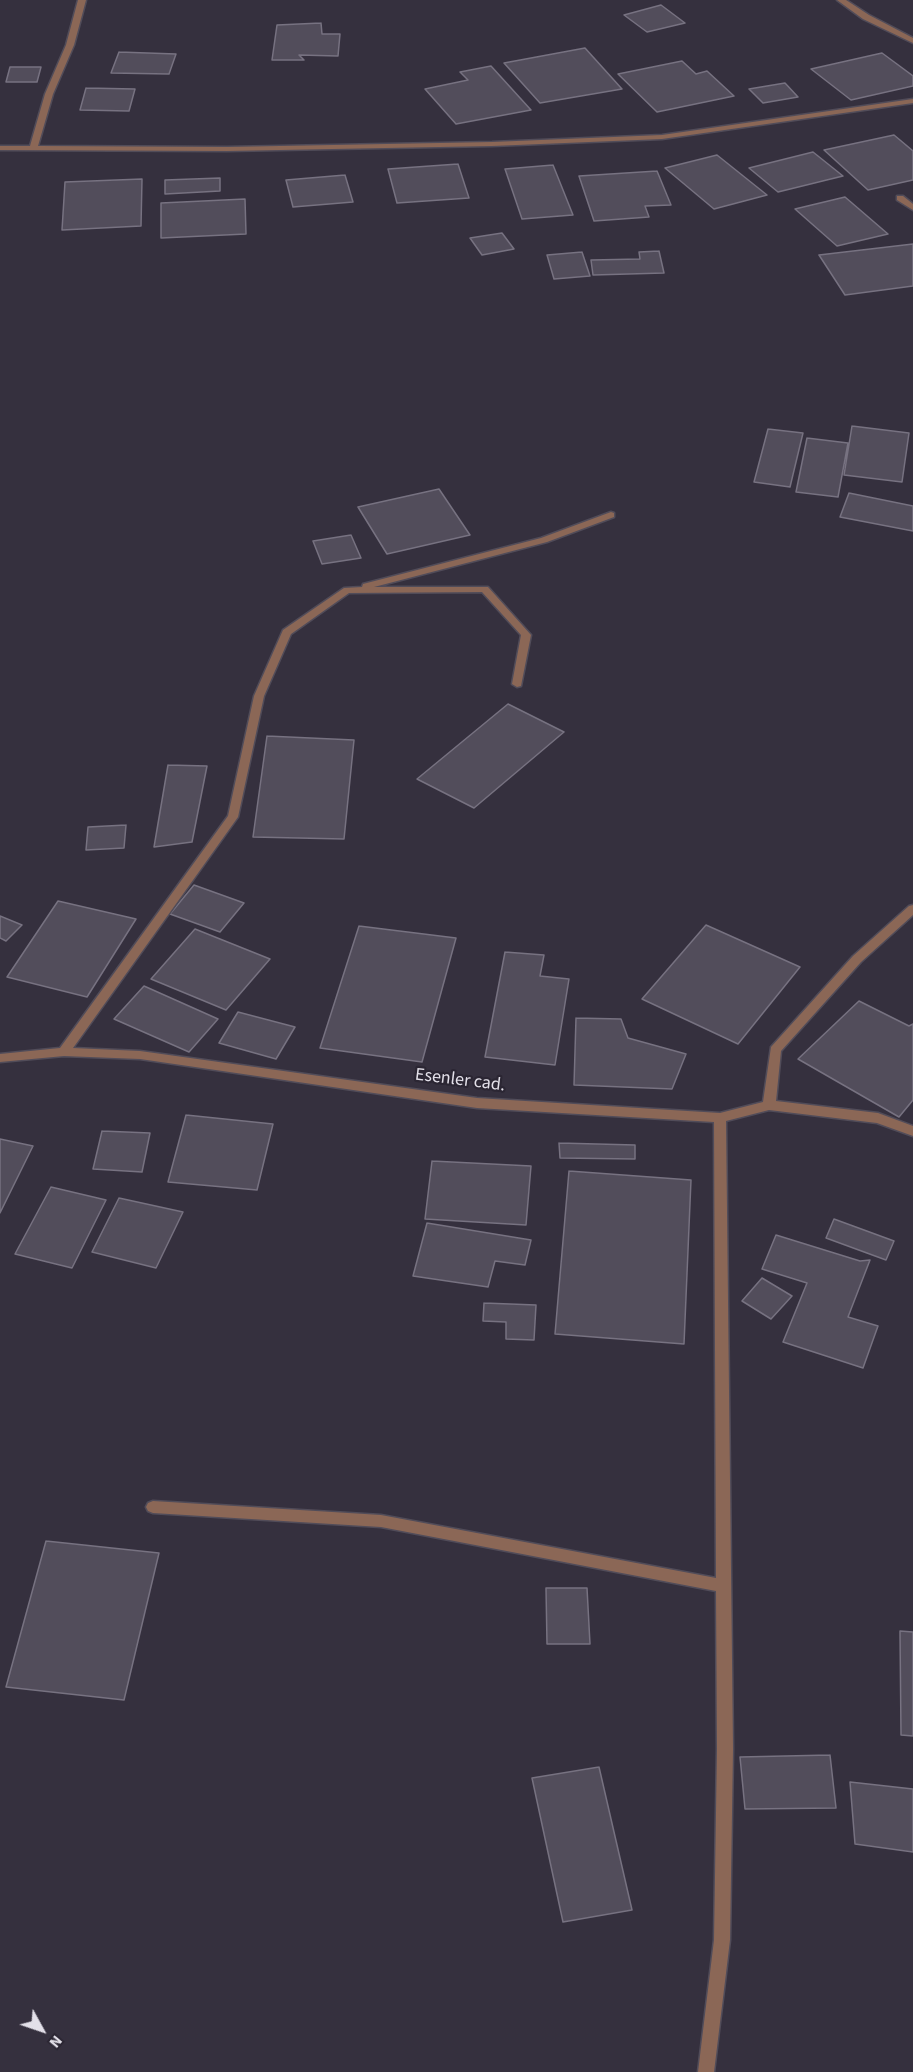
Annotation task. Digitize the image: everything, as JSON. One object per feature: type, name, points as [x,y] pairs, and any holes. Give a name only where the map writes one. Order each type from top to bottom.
[{"type":"street","points":[[33,148],[50,94],[70,45],[82,0]]},
{"type":"street","points":[[841,0],[866,17],[913,41]]},
{"type":"street","points":[[0,148],[227,149],[469,144],[662,136],[913,101]]},
{"type":"street","points":[[900,198],[913,208]]},
{"type":"street","points":[[64,1052],[233,817],[259,696],[287,632],[347,590],[544,540],[611,515]]},
{"type":"street","points":[[347,590],[485,589],[526,635],[517,684]]},
{"type":"street","points":[[768,1105],[775,1050],[857,959],[913,909]]},
{"type":"street","name":"Esenler cad.","points":[[0,1058],[64,1052],[140,1056],[477,1102],[720,1118],[768,1105],[879,1118],[913,1131]]},
{"type":"street","points":[[706,2072],[722,1940],[725,1749],[720,1118]]},
{"type":"street","points":[[153,1507],[381,1521],[722,1586]]},
{"type":"building","points":[[661,5],[685,23],[647,32],[624,15]]},
{"type":"building","points":[[321,23],[322,34],[340,34],[338,56],[299,55],[304,60],[272,60],[277,25]]},
{"type":"building","points":[[585,48],[622,89],[540,103],[504,63]]},
{"type":"building","points":[[119,52],[176,54],[169,74],[111,73]]},
{"type":"building","points":[[882,53],[913,76],[913,86],[851,100],[811,69]]},
{"type":"building","points":[[682,61],[696,74],[707,71],[734,96],[657,112],[618,74]]},
{"type":"building","points":[[491,66],[531,110],[456,124],[425,89],[468,80],[460,72]]},
{"type":"building","points":[[10,67],[41,67],[37,82],[6,82]]},
{"type":"building","points":[[785,83],[798,97],[763,103],[749,89]]},
{"type":"building","points":[[86,88],[135,89],[129,111],[80,110]]},
{"type":"building","points":[[894,135],[913,151],[913,180],[868,190],[824,150]]},
{"type":"building","points":[[813,152],[843,176],[778,192],[749,168]]},
{"type":"building","points":[[717,155],[767,195],[714,209],[665,168]]},
{"type":"building","points":[[458,164],[469,198],[397,203],[388,169]]},
{"type":"building","points":[[553,165],[573,215],[522,219],[505,169]]},
{"type":"building","points":[[657,171],[671,205],[645,206],[649,217],[594,221],[579,176]]},
{"type":"building","points":[[345,175],[353,202],[293,207],[286,180]]},
{"type":"building","points":[[220,178],[220,191],[165,194],[165,180]]},
{"type":"building","points":[[142,179],[141,226],[62,230],[65,182]]},
{"type":"building","points":[[845,197],[888,234],[837,246],[795,209]]},
{"type":"building","points":[[245,199],[246,234],[161,238],[161,203]]},
{"type":"building","points":[[502,233],[514,249],[482,255],[470,238]]},
{"type":"building","points":[[913,244],[913,286],[845,295],[819,255]]},
{"type":"building","points":[[659,251],[664,273],[593,275],[591,260],[640,259],[639,252]]},
{"type":"building","points":[[582,252],[590,276],[554,279],[547,255]]},
{"type":"building","points":[[852,426],[909,433],[902,482],[844,475]]},
{"type":"building","points":[[768,429],[803,433],[790,487],[754,482]]},
{"type":"building","points":[[807,438],[848,443],[838,497],[796,492]]},
{"type":"building","points":[[439,489],[470,535],[387,554],[358,507]]},
{"type":"building","points":[[849,493],[913,506],[913,531],[840,517]]},
{"type":"building","points":[[351,535],[361,558],[322,564],[313,541]]},
{"type":"building","points":[[508,704],[564,732],[474,808],[417,779]]},
{"type":"building","points":[[267,736],[354,740],[344,839],[253,837]]},
{"type":"building","points":[[168,765],[207,766],[192,842],[154,847]]},
{"type":"building","points":[[126,825],[124,848],[86,850],[88,827]]},
{"type":"building","points":[[194,885],[244,903],[220,932],[170,914]]},
{"type":"building","points":[[58,901],[136,919],[87,997],[7,977]]},
{"type":"building","points":[[0,916],[22,925],[6,941],[0,938]]},
{"type":"building","points":[[706,925],[800,967],[738,1044],[642,999]]},
{"type":"building","points":[[359,926],[456,938],[422,1062],[320,1048]]},
{"type":"building","points":[[195,929],[270,959],[226,1010],[151,979]]},
{"type":"building","points":[[505,952],[544,955],[540,976],[569,979],[555,1065],[485,1057]]},
{"type":"building","points":[[144,986],[218,1019],[189,1052],[114,1019]]},
{"type":"building","points":[[859,1001],[909,1026],[913,1024],[913,1100],[899,1117],[798,1059]]},
{"type":"building","points":[[238,1012],[295,1027],[276,1059],[219,1043]]},
{"type":"building","points":[[576,1018],[621,1019],[628,1038],[686,1054],[672,1089],[574,1085]]},
{"type":"building","points":[[186,1115],[273,1124],[257,1190],[168,1182]]},
{"type":"building","points":[[102,1131],[150,1133],[142,1172],[93,1169]]},
{"type":"building","points":[[0,1139],[33,1146],[0,1213]]},
{"type":"building","points":[[559,1143],[635,1145],[635,1159],[560,1158]]},
{"type":"building","points":[[432,1161],[531,1166],[526,1225],[425,1219]]},
{"type":"building","points":[[569,1171],[691,1180],[684,1344],[555,1334]]},
{"type":"building","points":[[51,1187],[106,1200],[72,1268],[15,1254]]},
{"type":"building","points":[[119,1198],[183,1212],[156,1268],[92,1252]]},
{"type":"building","points":[[834,1219],[894,1241],[886,1260],[826,1238]]},
{"type":"building","points":[[427,1223],[531,1240],[525,1265],[495,1261],[488,1287],[413,1276]]},
{"type":"building","points":[[776,1235],[860,1261],[870,1260],[848,1317],[878,1326],[863,1368],[783,1342],[807,1283],[762,1269]]},
{"type":"building","points":[[762,1278],[792,1296],[771,1319],[742,1301]]},
{"type":"building","points":[[484,1303],[536,1305],[534,1340],[506,1339],[506,1322],[483,1321]]},
{"type":"building","points":[[46,1541],[159,1553],[124,1700],[6,1687]]},
{"type":"building","points":[[546,1588],[587,1588],[590,1644],[547,1644]]},
{"type":"building","points":[[900,1631],[913,1632],[913,1736],[901,1735]]},
{"type":"building","points":[[830,1755],[836,1808],[745,1809],[740,1757]]},
{"type":"building","points":[[599,1767],[632,1910],[563,1922],[532,1778]]},
{"type":"building","points":[[850,1782],[913,1789],[913,1852],[855,1844]]}]
